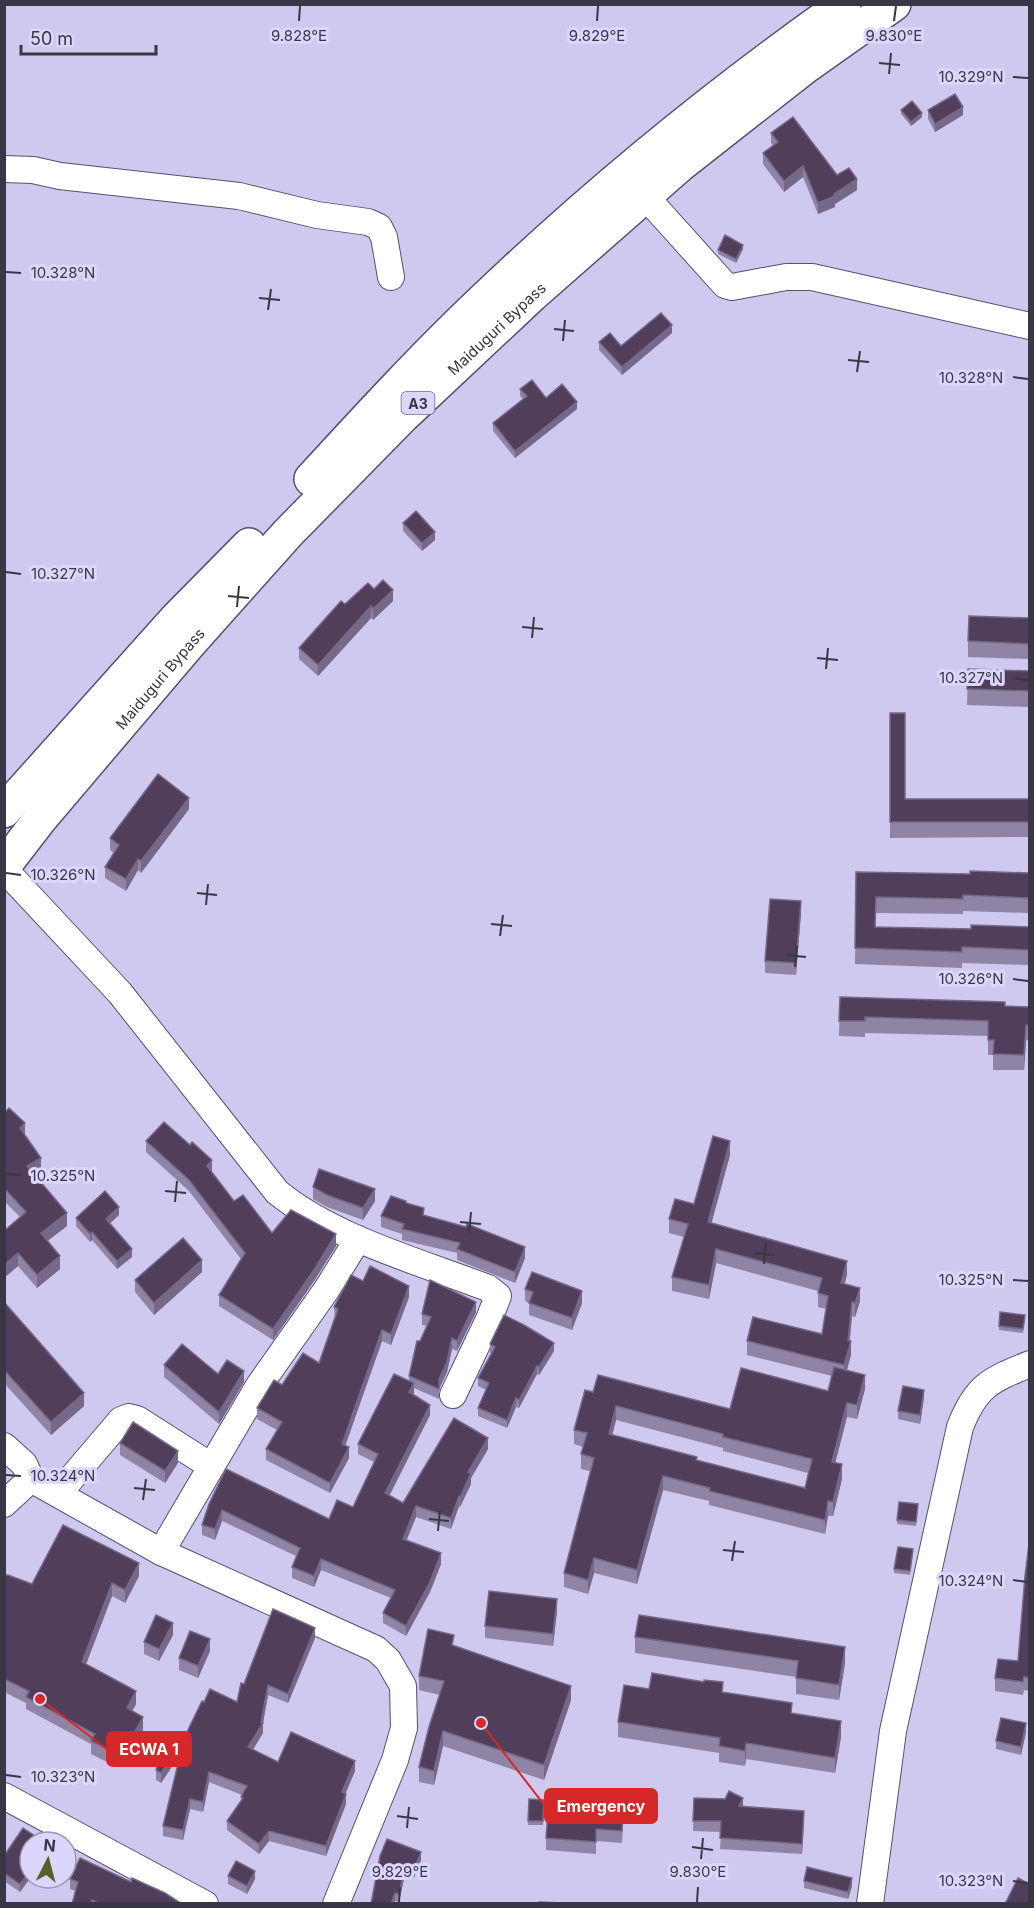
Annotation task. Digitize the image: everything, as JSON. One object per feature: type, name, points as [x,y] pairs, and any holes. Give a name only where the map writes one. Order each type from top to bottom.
[{"type":"highway","name":"Maiduguri Bypass","points":[[4,811],[176,619],[277,517],[398,385],[482,301],[579,212],[677,130],[774,54],[844,4]]},
{"type":"highway","name":"Maiduguri Bypass","points":[[4,868],[41,818],[180,654],[288,533],[403,417],[532,295],[680,165],[805,67],[894,4]]},
{"type":"street","points":[[4,169],[33,170],[60,176],[239,196],[317,215],[368,222],[379,227],[384,237],[391,277]]},
{"type":"street","points":[[645,196],[725,285],[732,287],[786,277],[812,277],[1029,326]]},
{"type":"street","points":[[4,868],[120,993],[277,1192],[290,1203],[358,1239],[488,1288],[498,1296],[453,1395]]},
{"type":"street","points":[[161,1552],[258,1387],[327,1289],[358,1239]]},
{"type":"street","points":[[870,1904],[893,1731],[960,1427],[968,1406],[982,1388],[999,1376],[1029,1364]]},
{"type":"street","points":[[58,1494],[121,1420],[129,1418],[138,1419],[211,1466]]},
{"type":"street","points":[[4,1446],[24,1464],[31,1479],[161,1552],[376,1649],[388,1660],[403,1686],[404,1728],[395,1760],[336,1904]]},
{"type":"street","points":[[4,1504],[31,1479]]},
{"type":"street","points":[[4,1796],[206,1904]]},
{"type":"building","points":[[955,94],[963,107],[935,124],[928,110]]},
{"type":"building","points":[[912,101],[922,113],[911,122],[901,110]]},
{"type":"building","points":[[793,117],[837,175],[849,168],[857,179],[834,194],[835,196],[818,203],[803,166],[784,181],[763,153],[778,142],[771,133]]},
{"type":"building","points":[[725,235],[743,245],[736,259],[718,250]]},
{"type":"building","points":[[661,313],[672,325],[622,367],[599,342],[610,333],[621,346]]},
{"type":"building","points":[[532,380],[546,398],[562,384],[577,402],[515,451],[493,423],[527,396],[520,389]]},
{"type":"building","points":[[416,511],[435,532],[422,543],[403,523]]},
{"type":"building","points":[[383,580],[393,590],[373,609],[371,606],[318,665],[299,648],[341,601],[345,604],[368,583],[374,589]]},
{"type":"building","points":[[969,616],[1029,618],[1029,644],[968,641]]},
{"type":"building","points":[[968,669],[1029,671],[1029,691],[967,689]]},
{"type":"building","points":[[890,713],[905,713],[905,799],[1029,799],[1029,822],[890,822]]},
{"type":"building","points":[[158,774],[189,798],[141,861],[138,859],[126,879],[105,867],[119,845],[110,838]]},
{"type":"building","points":[[970,871],[1029,873],[1029,898],[963,895],[963,899],[876,897],[875,927],[971,929],[971,925],[1029,927],[1029,950],[962,947],[962,952],[855,948],[856,872],[970,874]]},
{"type":"building","points":[[770,899],[801,901],[796,963],[765,961]]},
{"type":"building","points":[[840,997],[1005,1002],[1005,1006],[1029,1007],[1029,1025],[1026,1025],[1024,1055],[993,1054],[994,1040],[988,1040],[988,1021],[865,1017],[865,1021],[839,1021]]},
{"type":"building","points":[[9,1108],[25,1123],[20,1128],[41,1158],[27,1166],[67,1213],[41,1233],[60,1256],[37,1275],[18,1253],[4,1265],[4,1231],[26,1212],[4,1188],[4,1111]]},
{"type":"building","points":[[164,1122],[190,1145],[192,1142],[212,1160],[207,1166],[234,1201],[243,1195],[272,1233],[291,1210],[336,1234],[273,1329],[219,1295],[245,1253],[189,1180],[146,1141]]},
{"type":"building","points":[[713,1136],[730,1141],[708,1222],[847,1261],[841,1283],[860,1288],[855,1303],[852,1302],[848,1341],[851,1341],[844,1365],[747,1341],[753,1317],[822,1334],[828,1296],[818,1293],[822,1278],[716,1249],[709,1285],[672,1277],[688,1224],[669,1219],[675,1199],[694,1204]]},
{"type":"building","points":[[319,1169],[375,1189],[363,1208],[327,1195],[313,1187]]},
{"type":"building","points":[[105,1191],[119,1207],[106,1219],[132,1249],[117,1261],[92,1232],[90,1234],[76,1218]]},
{"type":"building","points":[[391,1196],[424,1208],[423,1215],[466,1227],[467,1224],[525,1247],[515,1272],[457,1249],[460,1243],[402,1229],[404,1224],[381,1216]]},
{"type":"building","points":[[183,1238],[202,1260],[154,1303],[135,1280]]},
{"type":"building","points":[[370,1266],[409,1286],[391,1334],[382,1330],[342,1444],[349,1447],[330,1483],[266,1449],[282,1422],[257,1408],[274,1380],[282,1385],[303,1353],[319,1363],[338,1309],[334,1307],[351,1275],[363,1281]]},
{"type":"building","points":[[532,1272],[582,1291],[572,1318],[529,1303],[533,1292],[525,1289]]},
{"type":"building","points":[[430,1280],[476,1302],[457,1341],[452,1338],[447,1362],[439,1379],[439,1389],[409,1376],[417,1341],[420,1341],[431,1317],[422,1314]]},
{"type":"building","points":[[4,1302],[84,1393],[51,1422],[4,1370]]},
{"type":"building","points":[[1000,1312],[1025,1315],[1023,1329],[999,1326]]},
{"type":"building","points":[[504,1315],[554,1343],[539,1367],[537,1366],[519,1400],[516,1398],[507,1420],[478,1408],[489,1383],[478,1378],[495,1347],[490,1344]]},
{"type":"building","points":[[182,1344],[218,1374],[227,1360],[244,1371],[219,1412],[164,1365]]},
{"type":"building","points":[[834,1367],[865,1375],[857,1405],[847,1403],[832,1462],[842,1464],[833,1502],[828,1501],[825,1520],[709,1491],[710,1488],[663,1476],[637,1570],[594,1558],[588,1580],[564,1573],[594,1458],[581,1454],[587,1433],[574,1430],[585,1390],[593,1392],[598,1375],[730,1409],[741,1368],[828,1391]],"holes":[[[616,1406],[723,1434],[723,1437],[812,1459],[805,1488],[696,1460],[697,1457],[609,1434]]]},
{"type":"building","points":[[394,1374],[414,1383],[409,1392],[430,1405],[385,1493],[403,1503],[454,1418],[488,1438],[468,1472],[471,1473],[451,1518],[416,1506],[403,1539],[441,1553],[430,1582],[406,1626],[383,1613],[395,1590],[321,1559],[314,1576],[292,1567],[300,1548],[222,1510],[215,1529],[202,1525],[209,1504],[226,1469],[329,1519],[337,1500],[353,1507],[378,1454],[358,1444]]},
{"type":"building","points":[[903,1386],[924,1390],[920,1415],[898,1411]]},
{"type":"building","points":[[133,1422],[178,1451],[165,1471],[120,1443]]},
{"type":"building","points":[[899,1502],[918,1504],[916,1522],[897,1520]]},
{"type":"building","points":[[63,1525],[139,1563],[125,1590],[112,1583],[82,1662],[136,1691],[127,1708],[143,1717],[128,1744],[114,1737],[107,1749],[91,1741],[95,1734],[26,1697],[29,1691],[4,1679],[4,1575],[32,1584]]},
{"type":"building","points":[[1029,1544],[1029,1678],[1024,1677],[1023,1682],[995,1678],[998,1659],[1018,1661]]},
{"type":"building","points":[[898,1547],[913,1549],[910,1571],[894,1569]]},
{"type":"building","points":[[489,1591],[557,1599],[553,1634],[485,1626]]},
{"type":"building","points":[[273,1609],[315,1628],[288,1694],[268,1685],[261,1722],[263,1723],[248,1747],[278,1762],[291,1732],[355,1761],[342,1792],[346,1794],[326,1846],[269,1831],[259,1844],[227,1821],[243,1798],[241,1797],[247,1786],[209,1772],[203,1802],[190,1799],[183,1830],[163,1826],[184,1739],[161,1773],[156,1770],[170,1733],[184,1738],[210,1689],[237,1702],[241,1683],[244,1684]]},
{"type":"building","points":[[156,1615],[173,1623],[159,1649],[144,1642]]},
{"type":"building","points":[[639,1615],[845,1647],[839,1685],[796,1678],[798,1661],[635,1637]]},
{"type":"building","points":[[428,1629],[454,1635],[452,1645],[571,1686],[544,1765],[443,1731],[434,1771],[419,1767],[444,1681],[419,1676]]},
{"type":"building","points":[[190,1631],[210,1639],[198,1666],[179,1658]]},
{"type":"building","points":[[652,1673],[704,1682],[704,1680],[723,1682],[722,1692],[792,1703],[791,1713],[841,1721],[835,1758],[746,1743],[745,1751],[719,1746],[720,1738],[618,1722],[624,1685],[649,1689]]},
{"type":"building","points":[[1001,1718],[1026,1723],[1021,1747],[996,1741]]},
{"type":"building","points":[[729,1791],[743,1798],[739,1806],[804,1811],[802,1844],[720,1838],[721,1821],[693,1821],[694,1798],[725,1799]]},
{"type":"building","points":[[581,1795],[606,1797],[605,1813],[623,1815],[622,1831],[596,1829],[596,1842],[546,1838],[548,1812],[580,1815]]},
{"type":"building","points":[[529,1799],[544,1800],[543,1821],[528,1821]]},
{"type":"building","points":[[18,1835],[18,1883],[4,1873],[4,1853]]},
{"type":"building","points":[[387,1839],[421,1852],[414,1869],[405,1865],[399,1894],[395,1893],[391,1904],[371,1904],[380,1856]]},
{"type":"building","points":[[80,1858],[131,1882],[132,1878],[165,1893],[182,1904],[100,1904],[92,1900],[91,1904],[72,1904],[76,1890],[78,1890]]},
{"type":"building","points":[[236,1861],[255,1871],[247,1886],[228,1876]]},
{"type":"building","points":[[807,1867],[852,1878],[848,1892],[804,1881]]},
{"type":"building","points":[[1018,1878],[1029,1884],[1029,1904],[1005,1904]]},
{"type":"building","points":[[539,1902],[562,1903],[539,1904]]},
{"type":"place","name":"ECWA 1","points":[[40,1699]]},
{"type":"place","name":"Emergency","points":[[481,1723]]}]
